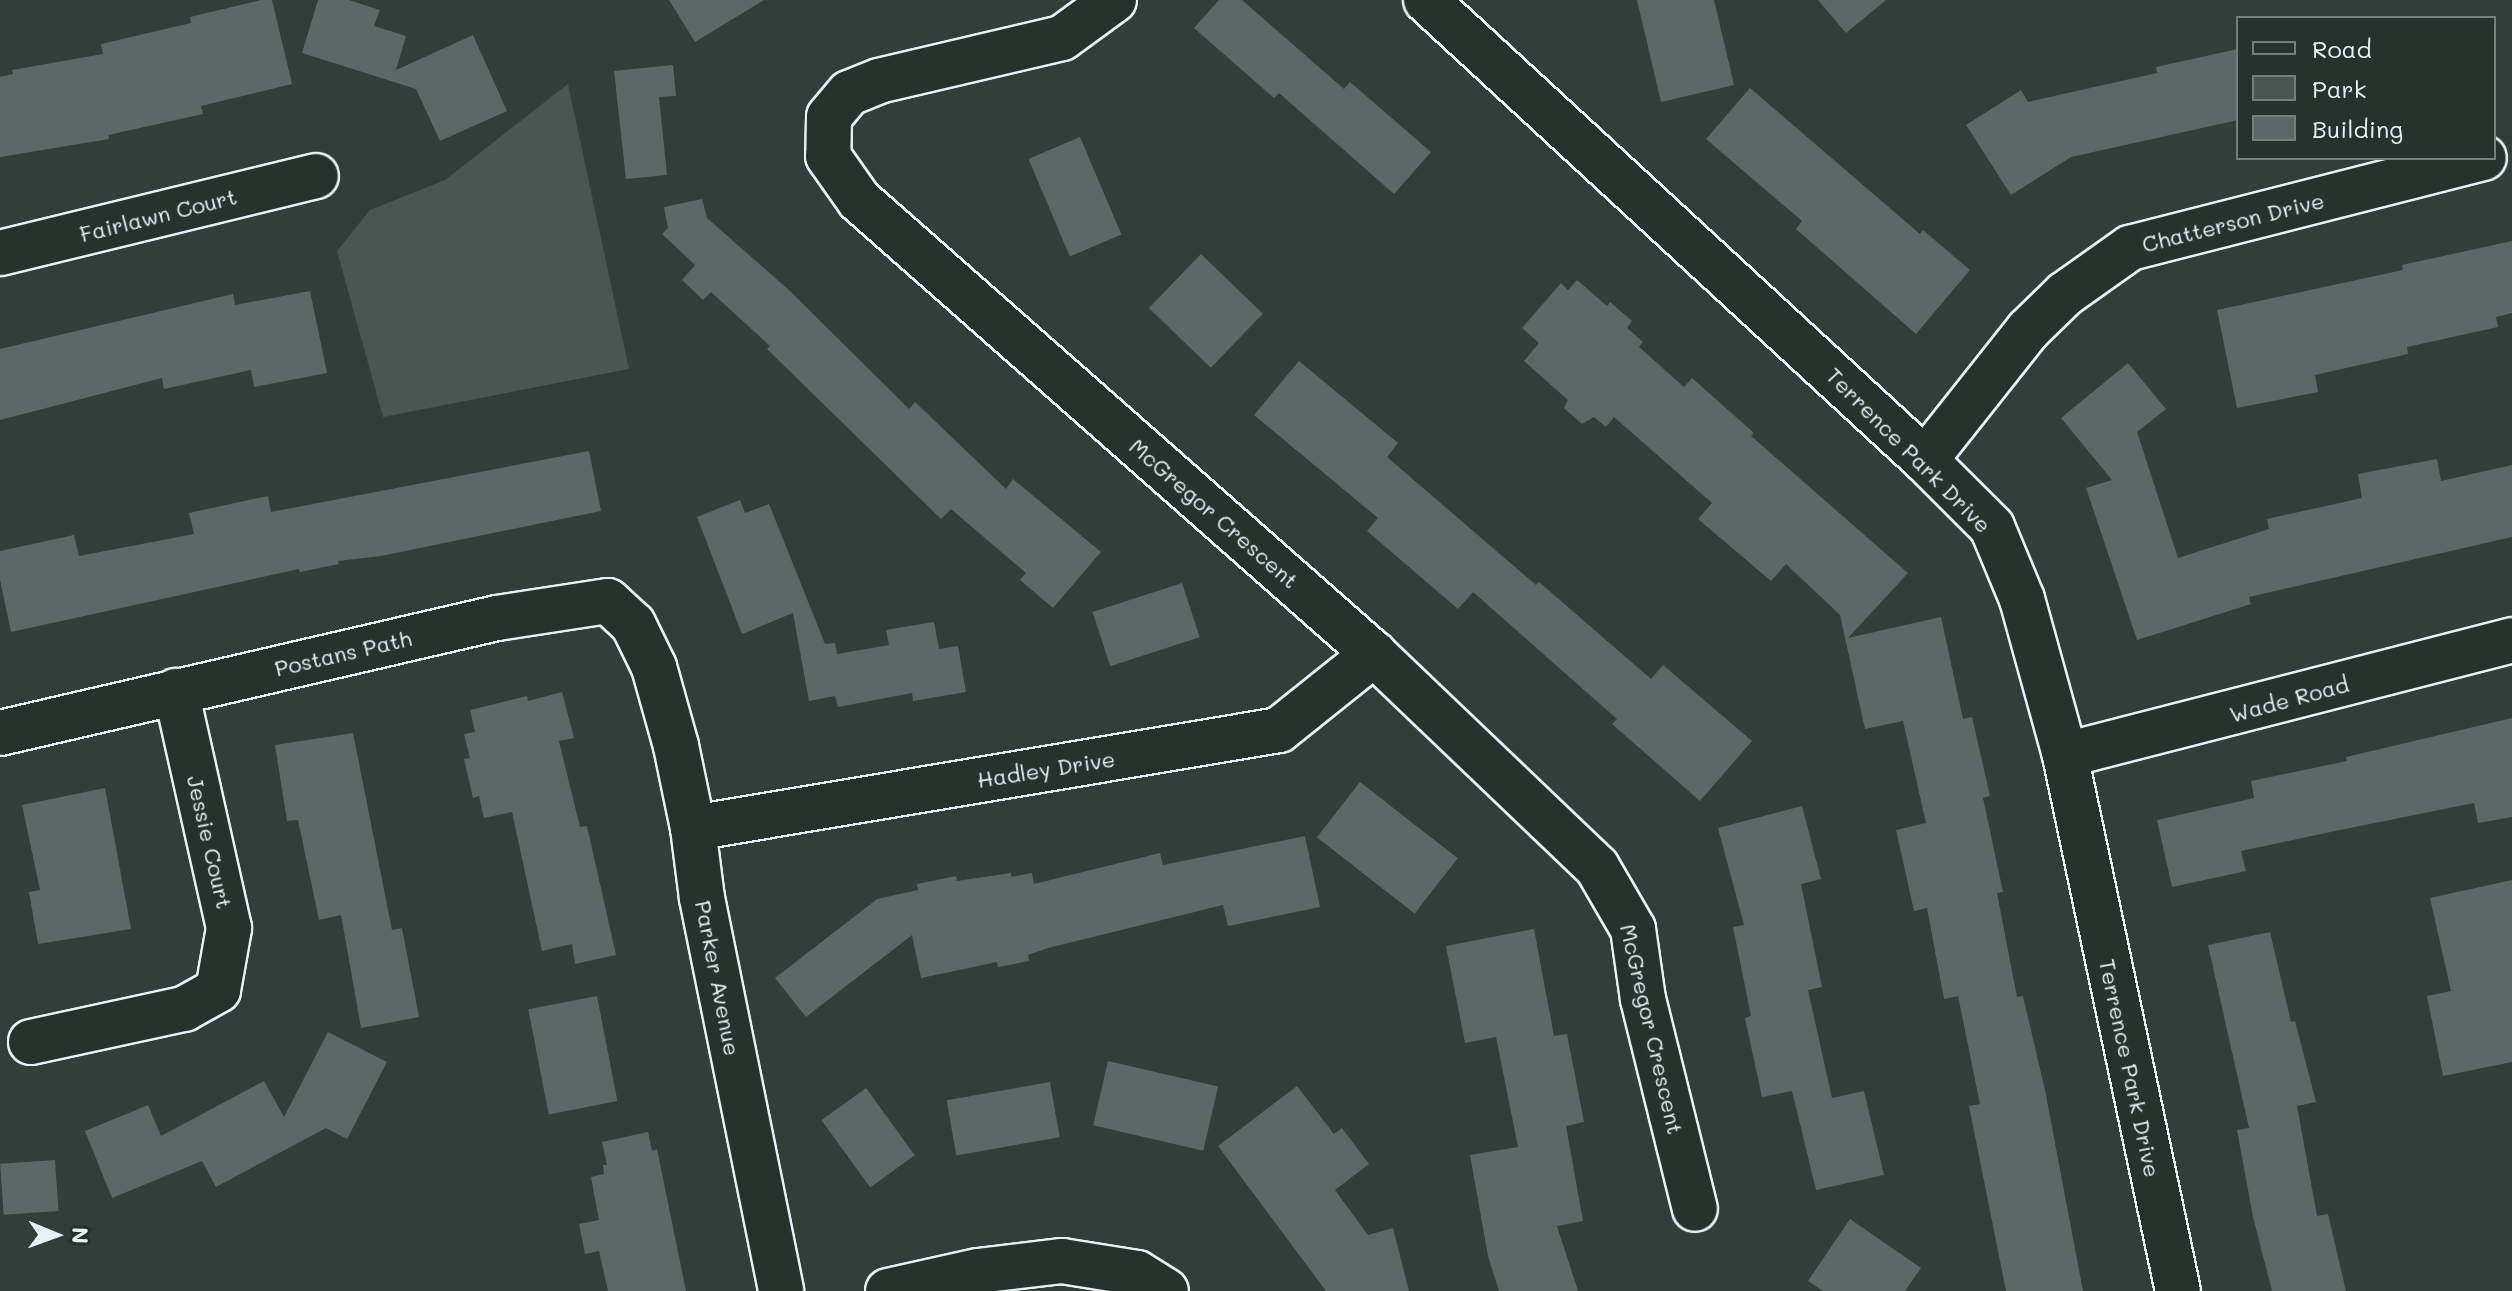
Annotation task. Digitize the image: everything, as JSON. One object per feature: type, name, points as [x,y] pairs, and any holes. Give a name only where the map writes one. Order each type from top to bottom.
[{"type":"street","name":"McGregor Crescent","points":[[1114,0],[1062,38],[879,81],[849,93],[829,117],[828,156],[859,200],[1374,654],[1597,867],[1633,929],[1643,999],[1695,1209]]},
{"type":"street","name":"Terrence Park Drive","points":[[1426,0],[1925,460],[1992,527],[2022,599],[2065,755],[2178,1291]]},
{"type":"street","name":"Chatterson Drive","points":[[1925,460],[2028,330],[2065,294],[2130,248],[2476,160]]},
{"type":"street","name":"Fairlawn Court","points":[[0,253],[316,176]]},
{"type":"street","name":"Postans Path","points":[[0,733],[497,618],[608,601],[633,624],[654,667]]},
{"type":"street","name":"Wade Road","points":[[2065,755],[2512,640]]},
{"type":"street","name":"Hadley Drive","points":[[693,828],[1279,730],[1374,654]]},
{"type":"street","name":"Parker Avenue","points":[[654,667],[676,746],[693,828],[702,898],[781,1291]]},
{"type":"street","name":"Jessie Court","points":[[31,1042],[184,1009],[218,990],[229,928],[176,691]]},
{"type":"street","points":[[888,1291],[978,1271],[1062,1261],[1137,1273],[1166,1291]]},
{"type":"green space","points":[[568,84],[629,369],[383,417],[337,251],[370,210],[445,180]]},
{"type":"building","points":[[272,0],[292,84],[201,106],[203,114],[108,135],[109,139],[0,157],[0,77],[13,74],[12,70],[103,54],[101,44],[191,23],[190,17]]},
{"type":"building","points":[[318,0],[349,0],[380,10],[374,26],[406,36],[396,70],[473,35],[507,111],[440,141],[416,89],[302,53]]},
{"type":"building","points":[[669,0],[764,0],[695,42]]},
{"type":"building","points":[[1219,0],[1242,0],[1344,89],[1350,82],[1431,152],[1394,194],[1279,93],[1274,98],[1194,28]]},
{"type":"building","points":[[1637,0],[1714,0],[1734,85],[1661,102]]},
{"type":"building","points":[[1818,0],[1886,0],[1846,33]]},
{"type":"building","points":[[2236,49],[2236,120],[2071,157],[2011,195],[1966,125],[2021,90],[2028,102],[2157,73],[2156,67]]},
{"type":"building","points":[[673,65],[676,96],[659,97],[667,175],[626,179],[614,71]]},
{"type":"building","points":[[1750,88],[1920,234],[1923,230],[1970,270],[1916,334],[1796,229],[1802,221],[1706,139]]},
{"type":"building","points":[[1080,137],[1121,235],[1070,256],[1028,159]]},
{"type":"building","points":[[702,199],[707,218],[790,291],[909,409],[915,402],[1006,489],[1013,479],[1101,552],[1053,608],[1020,580],[1026,573],[951,509],[941,519],[767,349],[770,346],[711,292],[703,300],[682,280],[695,265],[662,234],[668,228],[664,207]]},
{"type":"building","points":[[2512,241],[2512,313],[2496,317],[2498,327],[2407,347],[2408,354],[2315,375],[2318,392],[2237,408],[2217,310],[2403,270],[2402,265]]},
{"type":"building","points":[[1201,254],[1263,314],[1211,368],[1149,308]]},
{"type":"building","points":[[1577,280],[1607,306],[1610,302],[1632,321],[1627,328],[1643,342],[1639,347],[1684,387],[1692,378],[1754,433],[1751,436],[1908,573],[1848,638],[1941,617],[1963,719],[1972,717],[1990,796],[1983,798],[2003,892],[1997,893],[2017,997],[2023,996],[2045,1090],[2083,1291],[2006,1291],[1969,1106],[1980,1104],[1958,996],[1944,999],[1927,908],[1914,911],[1896,830],[1926,823],[1903,721],[1865,729],[1840,615],[1786,564],[1771,581],[1698,519],[1712,503],[1614,417],[1606,427],[1594,417],[1582,424],[1564,408],[1568,400],[1524,361],[1539,343],[1522,328],[1561,283],[1568,290]]},
{"type":"building","points":[[310,291],[327,373],[254,387],[251,370],[164,389],[162,378],[0,420],[0,349],[233,294],[235,305]]},
{"type":"building","points":[[1299,361],[1398,443],[1387,457],[1536,585],[1539,582],[1651,679],[1663,665],[1752,741],[1700,801],[1612,724],[1617,719],[1473,592],[1458,609],[1367,531],[1378,518],[1254,415]]},
{"type":"building","points":[[2128,363],[2166,409],[2137,432],[2178,558],[2269,529],[2267,519],[2362,498],[2358,474],[2437,459],[2441,481],[2512,465],[2512,537],[2249,597],[2251,604],[2137,640],[2086,488],[2112,480],[2061,418]]},
{"type":"building","points":[[589,451],[601,511],[381,556],[338,561],[339,564],[300,572],[299,569],[11,632],[0,580],[0,551],[74,535],[79,556],[194,534],[189,513],[268,496],[271,512]]},
{"type":"building","points":[[740,500],[745,513],[769,504],[825,644],[835,643],[837,654],[889,645],[886,630],[934,622],[939,649],[958,646],[966,692],[913,701],[912,693],[838,707],[835,696],[809,701],[793,613],[742,634],[697,517]]},
{"type":"building","points":[[1182,583],[1200,637],[1110,666],[1093,612]]},
{"type":"building","points":[[562,692],[574,738],[559,741],[580,827],[587,826],[616,955],[575,964],[572,944],[542,951],[512,812],[484,818],[479,796],[473,798],[464,759],[470,758],[464,734],[475,732],[470,710],[527,696],[528,701]]},
{"type":"building","points":[[2512,718],[2512,817],[2478,823],[2474,803],[2335,831],[2241,851],[2246,871],[2172,887],[2157,820],[2254,798],[2251,781],[2347,761],[2346,757]]},
{"type":"building","points":[[353,733],[392,930],[402,928],[419,1017],[361,1028],[341,915],[319,920],[298,820],[287,821],[275,745]]},
{"type":"building","points":[[1360,782],[1458,858],[1415,914],[1317,837]]},
{"type":"building","points":[[105,788],[131,929],[38,944],[29,892],[40,890],[22,805]]},
{"type":"building","points":[[1802,806],[1821,879],[1801,884],[1822,987],[1808,990],[1832,1098],[1864,1091],[1884,1175],[1816,1190],[1792,1091],[1762,1097],[1745,1018],[1751,1016],[1733,927],[1744,925],[1718,828]]},
{"type":"building","points":[[1305,836],[1320,907],[1228,926],[1223,905],[1048,948],[1028,955],[1029,961],[998,967],[997,962],[921,978],[912,935],[806,1017],[775,978],[877,899],[918,890],[917,884],[956,876],[957,881],[1032,873],[1034,884],[1160,853],[1163,865]]},
{"type":"building","points":[[2512,880],[2512,1062],[2443,1076],[2427,996],[2451,991],[2430,898]]},
{"type":"building","points":[[1534,929],[1554,1036],[1567,1034],[1584,1122],[1566,1126],[1583,1221],[1557,1226],[1578,1291],[1499,1291],[1488,1256],[1470,1155],[1518,1147],[1496,1037],[1465,1043],[1446,946]]},
{"type":"building","points":[[2270,932],[2291,1022],[2295,1021],[2316,1102],[2297,1106],[2317,1216],[2328,1214],[2346,1291],[2272,1291],[2253,1217],[2237,1130],[2249,1128],[2208,945]]},
{"type":"building","points":[[597,996],[617,1101],[549,1114],[528,1009]]},
{"type":"building","points":[[328,1032],[387,1062],[347,1139],[326,1128],[216,1187],[202,1161],[112,1198],[85,1131],[148,1105],[161,1136],[264,1081],[284,1117]]},
{"type":"building","points":[[1108,1061],[1218,1086],[1203,1151],[1093,1125]]},
{"type":"building","points":[[1050,1082],[1060,1137],[956,1155],[947,1100]]},
{"type":"building","points":[[1297,1086],[1334,1134],[1342,1128],[1369,1164],[1335,1190],[1368,1235],[1393,1228],[1409,1291],[1326,1291],[1218,1146]]},
{"type":"building","points":[[866,1088],[915,1155],[870,1187],[822,1120]]},
{"type":"building","points":[[648,1132],[652,1151],[657,1149],[686,1291],[608,1291],[599,1251],[585,1254],[579,1224],[599,1220],[591,1177],[604,1174],[603,1165],[607,1165],[602,1142]]},
{"type":"building","points":[[55,1160],[59,1211],[4,1215],[0,1164]]},
{"type":"building","points":[[1850,1219],[1921,1268],[1905,1291],[1823,1291],[1808,1281]]}]
